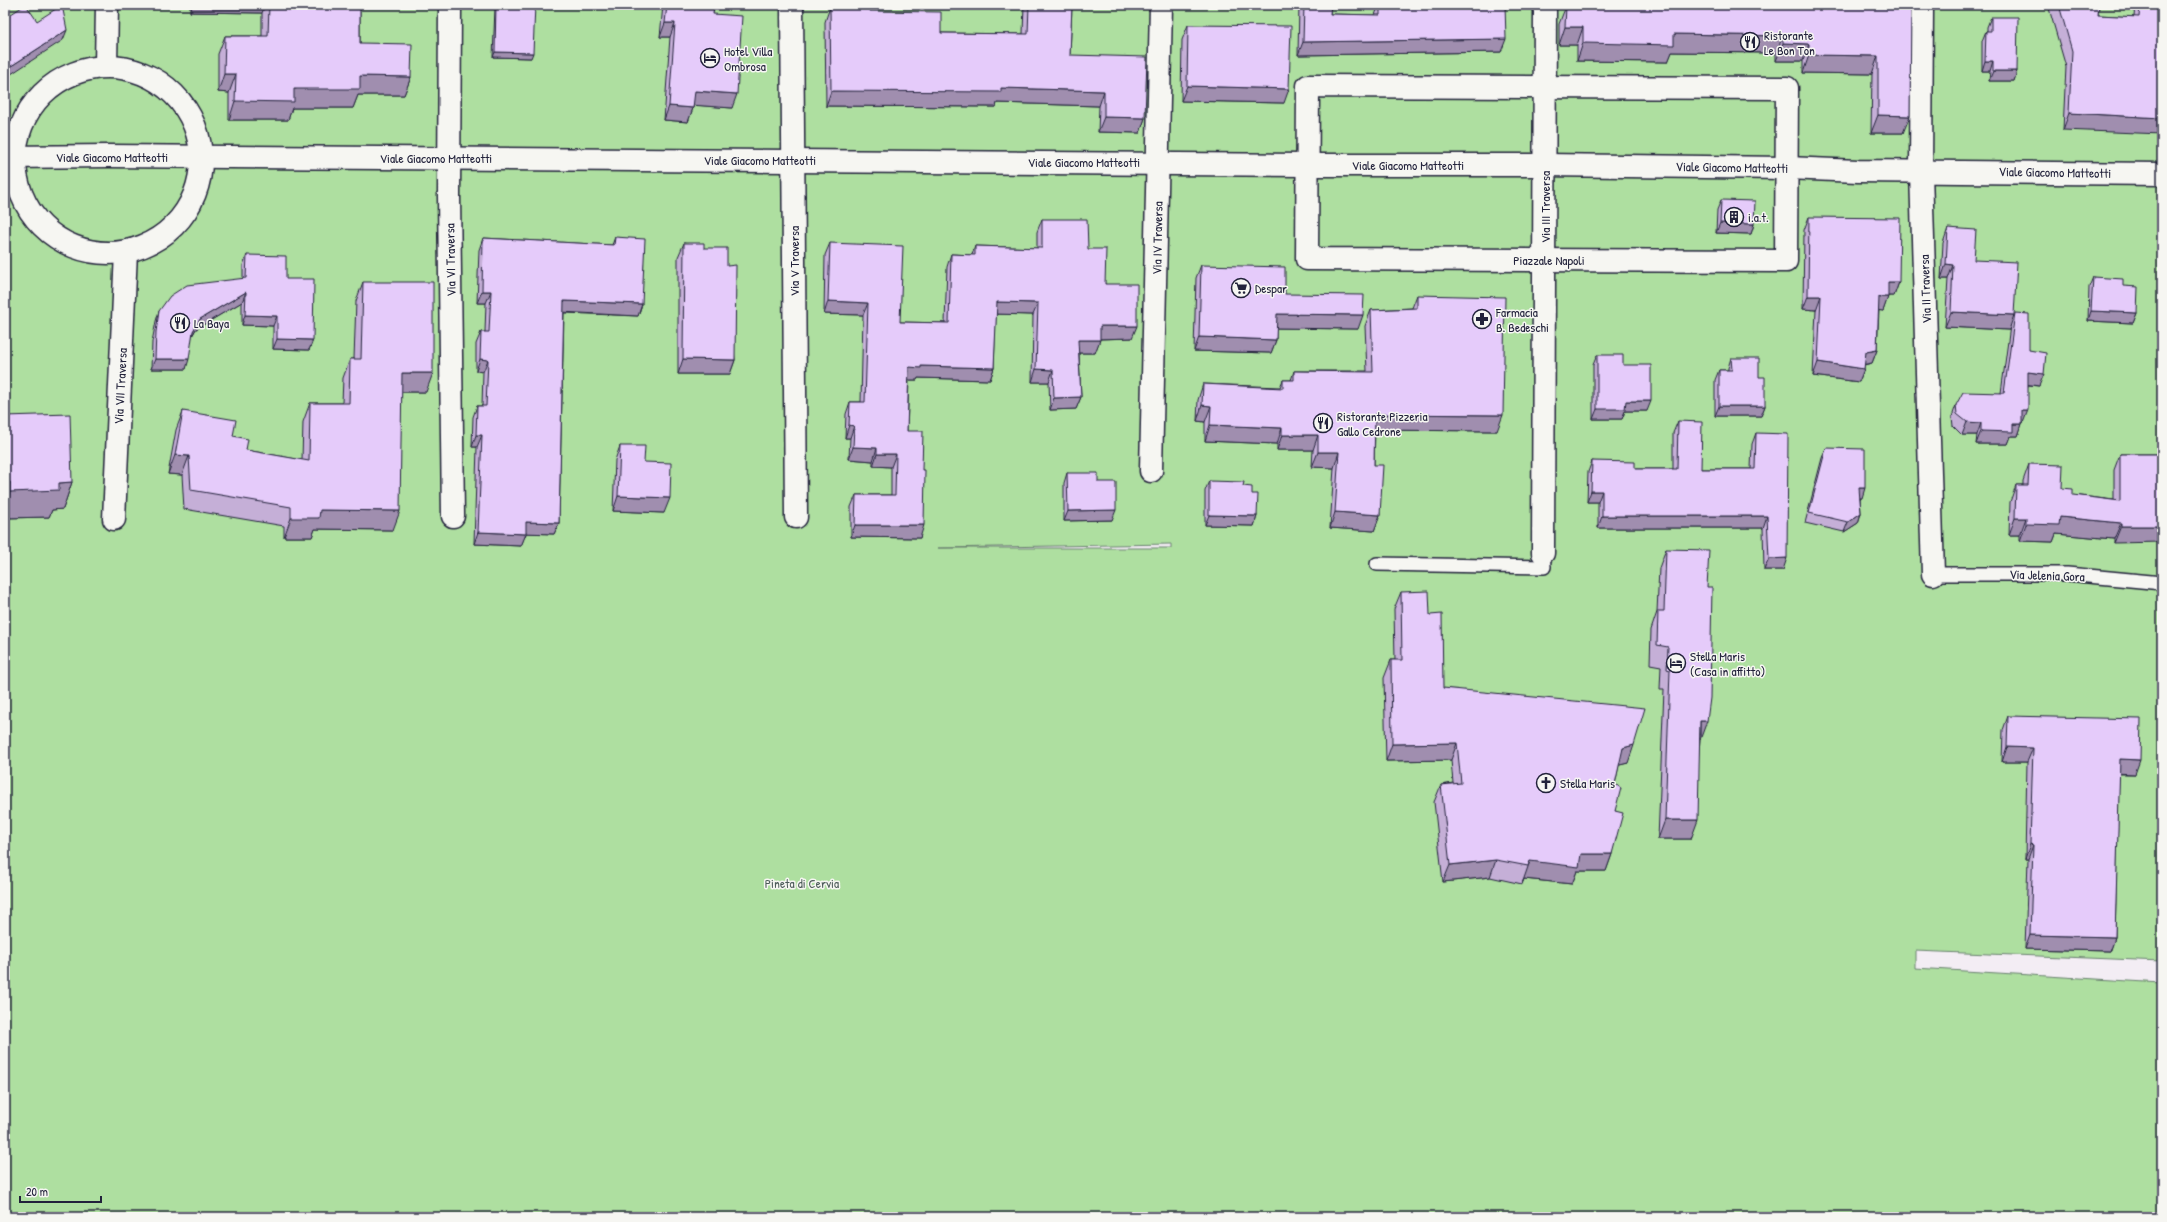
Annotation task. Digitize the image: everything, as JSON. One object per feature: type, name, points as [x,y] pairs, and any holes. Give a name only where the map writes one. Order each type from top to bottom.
[{"type":"street","points":[[106,66],[107,5]]},
{"type":"street","name":"Via VI Traversa","points":[[450,5],[449,159],[453,516]]},
{"type":"street","name":"Via V Traversa","points":[[792,5],[796,517]]},
{"type":"street","name":"Via IV Traversa","points":[[1151,472],[1159,162],[1161,5]]},
{"type":"street","name":"Via III Traversa","points":[[1543,553],[1546,260],[1545,5]]},
{"type":"street","name":"Via II Traversa","points":[[1922,5],[1921,172],[1932,574]]},
{"type":"street","points":[[106,66],[126,68],[140,72],[164,85],[179,100],[191,117],[198,137],[201,158],[199,180],[192,200],[181,219],[165,234],[147,246],[126,252],[98,254],[71,247],[47,232],[28,211],[17,185],[9,157],[19,129],[32,104],[53,84],[78,71],[106,66]]},
{"type":"street","name":"Piazzale Napoli","points":[[1308,86],[1545,87],[1787,88],[1786,261],[1307,259],[1308,86]]},
{"type":"street","name":"Viale Giacomo Matteotti","points":[[9,157],[109,156],[201,158],[1159,162],[1308,165],[1545,165],[1787,168],[1921,172],[2162,174]]},
{"type":"street","name":"Via VII Traversa","points":[[114,519],[126,252]]},
{"type":"lane","points":[[1377,564],[1544,567],[1543,553]]},
{"type":"lane","name":"Via Jelenia Gora","points":[[1932,574],[2067,574],[2162,583]]},
{"type":"green space","name":"Pineta di Cervia","points":[[5,5],[2162,5],[2162,961],[1915,951],[1915,968],[2162,983],[2162,1217],[5,1217]],"holes":[[[1171,544],[1171,548],[938,548]]]},
{"type":"building","points":[[25,5],[37,21],[62,5],[67,30],[5,70],[5,18]]},
{"type":"building","points":[[269,5],[360,5],[360,43],[412,44],[411,77],[360,76],[360,89],[294,89],[294,102],[235,101],[236,74],[224,74],[225,36],[268,36]]},
{"type":"building","points":[[496,5],[535,5],[533,53],[495,52]]},
{"type":"building","name":"Hotel Villa Ombrosa","points":[[667,5],[714,5],[713,14],[742,16],[737,94],[695,91],[693,108],[669,106],[675,23],[665,23]]},
{"type":"building","points":[[1029,5],[1072,5],[1070,55],[1147,57],[1145,118],[1104,117],[1104,91],[1001,88],[1001,92],[831,91],[830,7],[870,7],[870,11],[941,12],[941,33],[1028,34]]},
{"type":"building","points":[[1304,5],[1331,5],[1330,14],[1380,15],[1380,5],[1505,5],[1506,39],[1303,42]]},
{"type":"building","points":[[1645,5],[1696,8],[1696,5],[1911,5],[1910,116],[1878,115],[1878,56],[1809,55],[1809,44],[1783,43],[1783,36],[1674,34],[1674,45],[1583,43],[1583,27],[1565,27],[1566,6]]},
{"type":"building","points":[[2059,5],[2099,5],[2098,15],[2139,17],[2140,5],[2162,5],[2162,118],[2069,113],[2072,51]]},
{"type":"building","points":[[1991,17],[2018,17],[2017,71],[1993,71],[1993,61],[1985,61],[1986,31],[1991,31]]},
{"type":"building","points":[[1188,25],[1291,26],[1289,89],[1187,86]]},
{"type":"building","points":[[1721,200],[1755,201],[1754,224],[1720,223]]},
{"type":"building","points":[[1809,217],[1900,218],[1899,282],[1888,282],[1888,297],[1879,297],[1877,350],[1866,352],[1864,369],[1818,362],[1821,296],[1808,296]]},
{"type":"building","points":[[1042,219],[1087,219],[1088,249],[1106,249],[1105,284],[1137,284],[1137,326],[1100,326],[1100,340],[1078,340],[1081,397],[1054,398],[1053,370],[1036,369],[1038,303],[997,302],[994,368],[909,367],[907,431],[923,431],[922,470],[925,470],[924,525],[855,525],[856,495],[895,495],[896,454],[877,454],[877,448],[853,447],[854,426],[849,425],[850,402],[865,402],[868,303],[828,301],[830,243],[903,246],[900,322],[949,323],[951,254],[975,255],[975,246],[1042,248]]},
{"type":"building","points":[[1948,228],[1976,230],[1974,260],[2017,262],[2014,315],[1951,312],[1953,265],[1946,264]]},
{"type":"building","points":[[615,237],[645,239],[642,304],[564,301],[559,523],[526,522],[526,534],[478,532],[482,435],[476,435],[477,406],[486,406],[488,360],[480,359],[481,332],[489,332],[491,291],[482,291],[483,238],[614,245]]},
{"type":"building","points":[[684,243],[704,243],[704,248],[727,248],[727,266],[736,265],[735,360],[683,359]]},
{"type":"building","points":[[247,255],[286,256],[286,279],[314,279],[313,340],[277,339],[277,316],[245,315],[246,292],[200,319],[193,331],[189,359],[155,359],[156,332],[159,311],[170,296],[187,285],[246,278]]},
{"type":"building","points":[[1201,265],[1285,267],[1285,294],[1364,295],[1363,315],[1277,314],[1276,340],[1199,337]]},
{"type":"building","points":[[2093,277],[2123,279],[2123,286],[2138,287],[2137,313],[2091,311]]},
{"type":"building","points":[[363,282],[433,282],[433,373],[402,373],[400,511],[320,510],[319,518],[291,518],[291,507],[191,490],[189,456],[175,455],[183,411],[236,420],[233,436],[248,439],[246,450],[309,461],[310,403],[349,403],[350,359],[361,359]]},
{"type":"building","points":[[1417,295],[1505,297],[1503,415],[1375,414],[1374,465],[1383,465],[1380,515],[1335,512],[1339,452],[1318,452],[1318,435],[1282,435],[1282,428],[1210,425],[1211,406],[1202,405],[1203,384],[1283,388],[1283,380],[1294,380],[1294,371],[1373,372],[1371,310],[1417,308]]},
{"type":"building","points":[[2015,313],[2029,314],[2029,350],[2046,353],[2044,374],[2028,372],[2028,410],[2022,410],[2022,424],[2013,424],[2013,432],[1981,431],[1981,423],[1967,422],[1957,414],[1956,405],[1963,392],[2004,393]]},
{"type":"building","points":[[1597,355],[1623,355],[1623,365],[1651,365],[1651,401],[1626,401],[1625,409],[1597,409]]},
{"type":"building","points":[[1731,358],[1759,358],[1759,377],[1765,377],[1765,406],[1719,406],[1719,370],[1732,370]]},
{"type":"building","points":[[70,414],[72,482],[59,483],[59,490],[10,492],[10,482],[5,482],[5,416]]},
{"type":"building","points":[[1678,421],[1702,422],[1701,469],[1755,469],[1756,433],[1788,434],[1787,558],[1769,559],[1767,516],[1602,516],[1602,491],[1591,491],[1592,461],[1635,462],[1635,469],[1677,469]]},
{"type":"building","points":[[620,446],[645,446],[644,462],[671,463],[670,498],[618,496]]},
{"type":"building","points":[[1826,448],[1865,449],[1865,488],[1859,488],[1861,513],[1848,522],[1809,513]]},
{"type":"building","points":[[2120,454],[2162,454],[2162,526],[2121,526],[2121,523],[2060,517],[2059,525],[2026,524],[2026,518],[2015,518],[2016,485],[2028,485],[2029,464],[2063,465],[2062,488],[2073,489],[2073,495],[2120,501]]},
{"type":"building","points":[[1067,473],[1098,473],[1098,482],[1116,482],[1116,510],[1068,511]]},
{"type":"building","points":[[1209,481],[1244,482],[1243,486],[1252,487],[1252,494],[1258,494],[1257,516],[1209,515]]},
{"type":"building","points":[[1666,549],[1709,550],[1707,587],[1712,587],[1710,698],[1707,721],[1700,721],[1698,820],[1665,820],[1670,670],[1667,669],[1668,647],[1657,645],[1658,611],[1664,611]]},
{"type":"building","points":[[1429,591],[1430,615],[1442,614],[1443,688],[1645,708],[1634,745],[1623,748],[1615,784],[1621,788],[1615,811],[1623,813],[1612,854],[1581,854],[1579,867],[1530,861],[1528,866],[1496,860],[1450,865],[1441,785],[1461,783],[1457,743],[1392,744],[1391,660],[1402,660],[1401,592]]},
{"type":"building","points":[[2008,716],[2141,719],[2140,760],[2120,759],[2115,937],[2030,935],[2033,845],[2030,844],[2033,748],[2007,747]]},
{"type":"place","name":"Ristorante Le Bon Ton","points":[[1750,42]]},
{"type":"place","name":"Hotel Villa Ombrosa","points":[[710,58]]},
{"type":"place","name":"i.a.t.","points":[[1734,217]]},
{"type":"place","name":"Despar","points":[[1241,288]]},
{"type":"place","name":"Farmacia B. Bedeschi","points":[[1482,319]]},
{"type":"place","name":"La Baya","points":[[180,323]]},
{"type":"place","name":"Ristorante Pizzeria Gallo Cedrone","points":[[1323,423]]},
{"type":"place","name":"Stella Maris (Casa in affitto)","points":[[1676,663]]},
{"type":"place","name":"Stella Maris","points":[[1546,783]]}]
